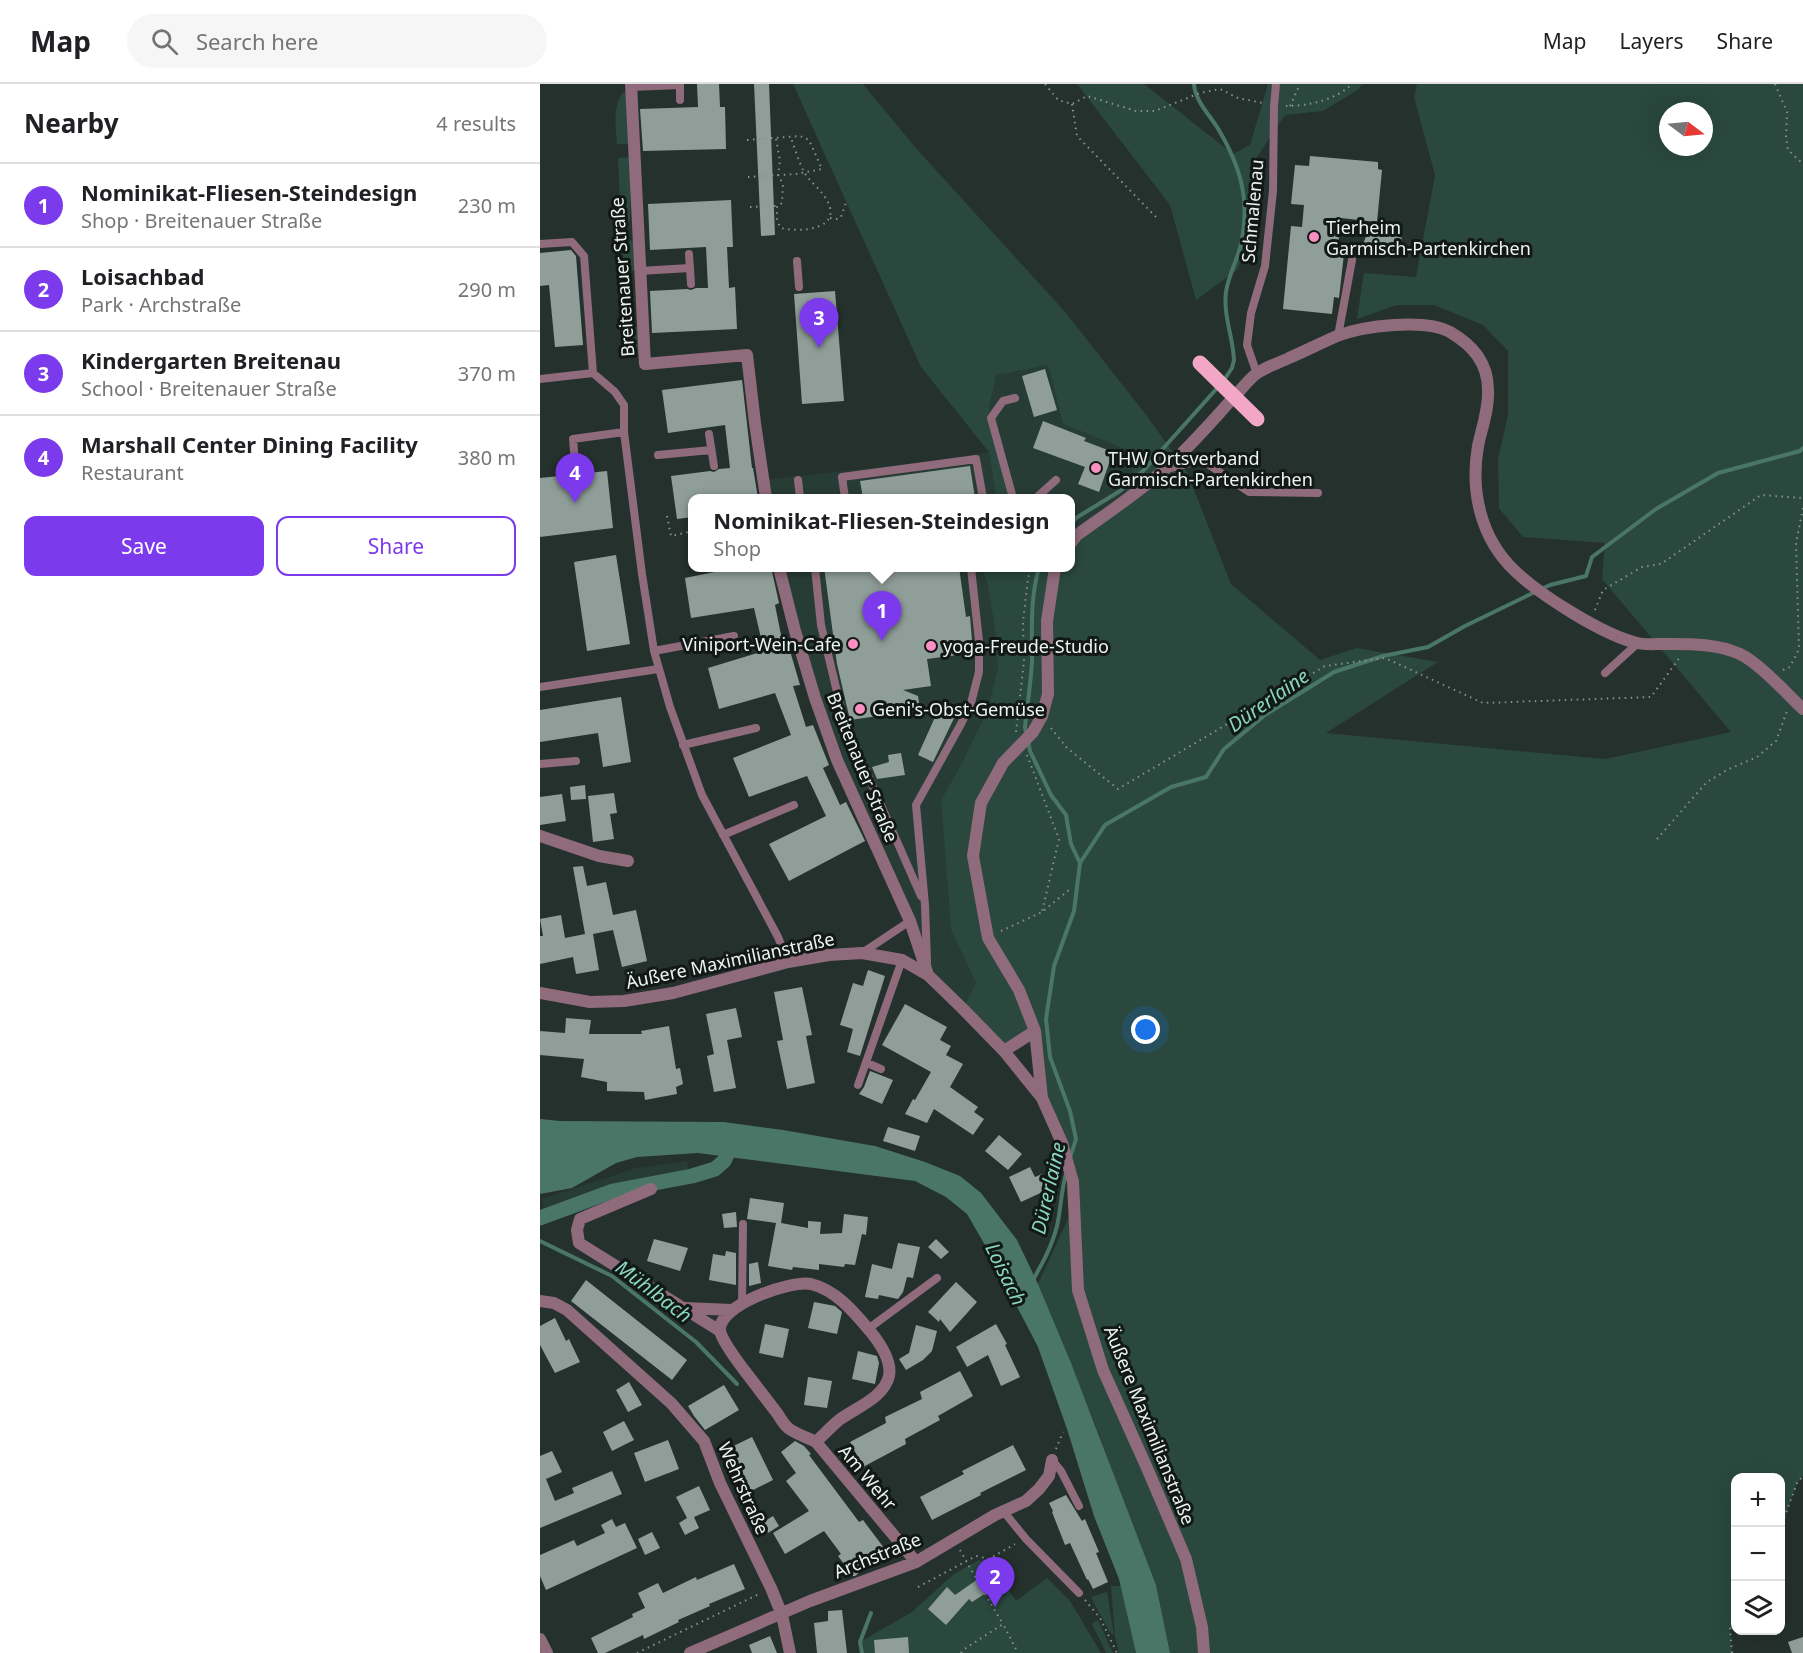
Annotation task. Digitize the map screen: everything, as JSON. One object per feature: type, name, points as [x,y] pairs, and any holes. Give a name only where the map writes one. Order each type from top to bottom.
[{"type":"main road","points":[[1200,363],[1257,419]]},
{"type":"street","name":"Breitenauer Straße","points":[[631,85],[645,364],[747,355],[765,494]]},
{"type":"street","points":[[1075,538],[1166,469],[1257,374],[1338,336],[1363,328],[1412,324],[1444,329],[1466,341],[1479,356],[1485,369],[1489,386],[1488,402],[1478,447],[1476,495],[1479,511],[1494,546],[1504,560],[1530,584],[1549,597],[1590,623],[1615,635],[1638,643],[1721,646],[1743,655],[1799,705]]},
{"type":"street","name":"Breitenauer Straße","points":[[780,572],[801,653],[837,760],[910,921],[928,975]]},
{"type":"street","points":[[1042,1098],[1035,1031],[1018,990],[988,938],[973,856],[981,803],[1003,763],[1033,732],[1042,716],[1048,694],[1047,621],[1054,572]]},
{"type":"street","points":[[540,836],[599,856],[628,861]]},
{"type":"street","name":"Äußere Maximilianstraße","points":[[540,993],[590,1002],[624,1000],[673,993],[788,962],[829,955],[862,953],[902,960],[928,975],[1004,1051],[1042,1098],[1062,1143],[1073,1182],[1078,1290],[1103,1370],[1186,1559],[1202,1627],[1204,1653]]},
{"type":"street","points":[[1004,1051],[1035,1031]]},
{"type":"street","name":"Am Wehr","points":[[651,1189],[580,1219],[577,1230],[579,1244],[720,1331],[734,1356],[789,1429],[816,1442],[916,1562]]},
{"type":"street","name":"Am Wehr","points":[[684,1308],[737,1307],[765,1293],[808,1284],[826,1289],[842,1300],[880,1344],[889,1375],[875,1396],[838,1421],[816,1442]]},
{"type":"street","name":"Wehrstraße","points":[[540,1301],[554,1303],[567,1311],[671,1403],[704,1441],[720,1483],[782,1615],[790,1653]]},
{"type":"street","points":[[720,1331],[723,1319],[737,1307]]},
{"type":"street","name":"Archstraße","points":[[690,1653],[810,1601],[916,1562],[995,1515],[1026,1501],[1049,1476],[1052,1460]]},
{"type":"street","points":[[540,1639],[547,1653]]},
{"type":"lane","points":[[631,85],[680,84],[680,100]]},
{"type":"lane","name":"Schmalenau","points":[[1257,374],[1247,345],[1251,312],[1265,266],[1274,191],[1276,84]]},
{"type":"lane","points":[[540,244],[572,242],[584,256],[593,373],[615,392],[624,405],[624,432],[634,519],[658,669],[702,795],[778,937],[788,962]]},
{"type":"lane","points":[[688,254],[691,284]]},
{"type":"lane","points":[[797,261],[799,287]]},
{"type":"lane","points":[[1338,336],[1352,261]]},
{"type":"lane","points":[[639,271],[690,268]]},
{"type":"lane","points":[[540,379],[593,373]]},
{"type":"lane","points":[[1012,494],[991,418],[1003,401],[1015,398]]},
{"type":"lane","points":[[575,463],[573,439],[624,432]]},
{"type":"lane","points":[[709,434],[714,466]]},
{"type":"lane","points":[[658,455],[711,450]]},
{"type":"lane","points":[[844,494],[842,477],[976,459],[982,494]]},
{"type":"lane","points":[[1166,469],[1202,460],[1250,492],[1318,493]]},
{"type":"lane","points":[[798,480],[800,494]]},
{"type":"lane","points":[[1040,494],[1056,480]]},
{"type":"lane","points":[[815,572],[821,625],[844,721],[925,905]]},
{"type":"lane","points":[[928,975],[925,905],[916,805],[971,703],[979,672],[979,641],[972,572]]},
{"type":"lane","points":[[654,651],[734,636]]},
{"type":"lane","points":[[1605,673],[1638,643]]},
{"type":"lane","points":[[540,687],[658,669]]},
{"type":"lane","points":[[683,745],[756,728]]},
{"type":"lane","points":[[540,764],[576,761]]},
{"type":"lane","points":[[723,835],[794,804]]},
{"type":"lane","points":[[862,953],[910,921]]},
{"type":"lane","points":[[858,1085],[902,960]]},
{"type":"lane","points":[[867,1063],[881,1069]]},
{"type":"lane","points":[[737,1307],[743,1224]]},
{"type":"lane","points":[[868,1329],[937,1278]]},
{"type":"lane","points":[[1052,1460],[1061,1471],[1079,1506]]},
{"type":"lane","points":[[1004,1512],[1025,1538],[1079,1593]]},
{"type":"path","points":[[1045,84],[1058,100],[1072,104],[1087,96],[1136,111],[1155,111],[1200,93],[1220,88],[1238,98],[1274,106],[1290,106],[1326,100],[1352,84]]},
{"type":"path","points":[[1290,106],[1300,84]]},
{"type":"path","points":[[1775,84],[1787,112],[1788,150],[1803,164]]},
{"type":"path","points":[[1072,104],[1077,136],[1156,217]]},
{"type":"path","points":[[747,140],[800,136],[809,140],[822,169],[748,177]]},
{"type":"path","points":[[777,206],[777,221],[781,228],[817,228],[827,223],[830,218],[827,199],[805,172],[791,138]]},
{"type":"path","points":[[750,207],[777,206],[782,203],[784,193],[783,184],[778,175],[780,161],[776,139]]},
{"type":"path","points":[[830,218],[841,217],[847,200]]},
{"type":"path","points":[[1590,623],[1603,590],[1642,567],[1661,564],[1761,495],[1803,498]]},
{"type":"path","points":[[1769,676],[1790,667],[1799,649],[1796,543],[1803,508]]},
{"type":"path","points":[[667,516],[671,536],[688,532]]},
{"type":"path","points":[[1016,731],[1024,661],[1023,622],[1030,572]]},
{"type":"path","points":[[1042,716],[1067,748],[1118,789],[1325,666],[1385,658],[1483,703],[1651,697],[1690,644]]},
{"type":"path","points":[[1657,840],[1707,782],[1757,757],[1776,741],[1788,710],[1799,705]]},
{"type":"path","points":[[1022,744],[1059,839],[1042,912]]},
{"type":"path","points":[[988,938],[1042,912],[1069,890]]},
{"type":"path","points":[[1052,1460],[1063,1432]]},
{"type":"path","points":[[1781,1527],[1797,1483],[1803,1476]]},
{"type":"path","points":[[918,1587],[976,1556],[988,1559],[996,1556],[1025,1538]]},
{"type":"path","points":[[954,1539],[977,1580]]},
{"type":"path","points":[[637,1653],[771,1588]]},
{"type":"path","points":[[1079,1593],[1100,1618],[1117,1653]]},
{"type":"path","points":[[985,1594],[1017,1653]]},
{"type":"path","points":[[961,1653],[1003,1624]]},
{"type":"path","points":[[1731,1628],[1732,1653]]},
{"type":"shaded area","points":[[793,84],[863,84],[914,146],[1066,313],[1147,416],[1187,472],[1231,584],[1320,660],[1357,648],[1438,662],[1326,733],[1605,759],[1731,732],[1602,579],[1605,543],[1523,537],[1499,508],[1498,459],[1508,415],[1508,351],[1483,325],[1434,305],[1397,305],[1357,319],[1364,273],[1416,277],[1435,175],[1414,97],[1417,84],[1803,84],[1803,1476],[1797,1483],[1785,1518],[1785,1473],[1731,1473],[1730,1630],[1732,1653],[1170,1653],[1156,1585],[1093,1419],[1038,1284],[1074,1206],[1073,1182],[1042,1098],[1035,1032],[1004,1051],[963,1009],[976,983],[951,930],[941,800],[987,711],[998,668],[995,629],[983,572],[1075,572],[1075,540],[1123,501],[1137,454],[1063,424],[1048,365],[996,375],[989,408],[1012,494],[995,494],[989,452],[921,367]]},
{"type":"shaded area","points":[[1077,84],[1144,84],[1233,154],[1250,145],[1268,84],[1362,84],[1358,90],[1323,111],[1285,115],[1255,160],[1255,226],[1237,270],[1196,300],[1170,205]]},
{"type":"shaded area","points":[[623,92],[630,94],[631,144],[617,144],[616,111]]},
{"type":"shaded area","points":[[631,157],[630,220],[621,224],[618,158]]},
{"type":"shaded area","points":[[633,241],[635,271],[624,271],[622,242]]},
{"type":"shaded area","points":[[638,327],[640,353],[630,358],[628,328]]},
{"type":"shaded area","points":[[1048,365],[1063,424],[1137,454],[1123,501],[1075,540],[1075,494],[1012,494],[989,408],[995,375]]},
{"type":"shaded area","points":[[989,452],[995,494],[765,494],[763,480],[934,461]]},
{"type":"shaded area","points":[[780,572],[983,572],[988,586],[995,629],[998,668],[987,711],[941,800],[951,930],[976,983],[963,1009],[928,975],[837,760]]},
{"type":"shaded area","points":[[687,1161],[690,1182],[645,1185],[548,1220],[542,1199],[636,1168]]},
{"type":"shaded area","points":[[979,1560],[991,1564],[1016,1601],[1047,1578],[1070,1601],[1101,1653],[862,1653],[860,1642],[912,1612],[954,1574]]},
{"type":"shaded area","points":[[1111,1586],[1121,1586],[1136,1653],[1119,1653],[1115,1637]]},
{"type":"shaded area","points":[[1107,1592],[1114,1635],[1109,1631],[1091,1597]]},
{"type":"shaded area","points":[[1098,1620],[1113,1653],[1106,1653],[1092,1624]]},
{"type":"water","name":"Loisach","points":[[540,1119],[724,1122],[783,1130],[875,1146],[960,1176],[981,1193],[1017,1240],[1071,1363],[1156,1585],[1170,1653],[1136,1653],[1119,1579],[1094,1516],[1038,1347],[967,1214],[946,1197],[915,1181],[698,1153],[637,1157],[616,1163],[572,1188],[540,1194]]},
{"type":"building","points":[[697,84],[719,84],[720,107],[725,107],[726,149],[643,151],[640,109],[698,107]]},
{"type":"building","points":[[754,84],[769,84],[775,235],[761,236]]},
{"type":"building","name":"Tierheim Garmisch-Partenkirchen","points":[[1310,156],[1378,162],[1378,169],[1382,170],[1377,222],[1341,218],[1338,245],[1345,245],[1339,298],[1334,297],[1332,314],[1283,309],[1291,226],[1302,227],[1304,205],[1291,204],[1295,165],[1309,166]]},
{"type":"building","points":[[731,200],[733,247],[727,247],[729,288],[735,287],[737,329],[652,333],[650,291],[708,288],[706,247],[650,250],[648,204]]},
{"type":"building","points":[[1371,224],[1402,238],[1393,258],[1363,244]]},
{"type":"building","points":[[571,250],[576,256],[583,345],[555,347],[549,285],[540,286],[540,253]]},
{"type":"building","points":[[835,291],[844,401],[802,404],[794,294]]},
{"type":"building","points":[[1045,369],[1057,410],[1034,417],[1022,376]]},
{"type":"building","points":[[742,380],[752,468],[757,494],[688,494],[688,518],[677,519],[671,476],[714,472],[730,468],[725,425],[668,433],[662,390]]},
{"type":"building","points":[[1043,421],[1086,438],[1084,441],[1113,452],[1099,492],[1078,484],[1085,467],[1033,448]]},
{"type":"building","points":[[970,466],[974,494],[862,494],[860,481]]},
{"type":"building","points":[[607,471],[613,528],[540,537],[540,478]]},
{"type":"building","points":[[616,555],[630,644],[587,651],[574,562]]},
{"type":"building","points":[[714,572],[772,572],[779,603],[775,605],[783,645],[788,644],[800,685],[793,686],[806,727],[813,725],[829,765],[823,768],[840,805],[846,802],[865,841],[789,881],[769,844],[826,816],[807,776],[749,797],[733,758],[791,735],[775,693],[719,709],[708,668],[764,651],[754,608],[691,618],[685,578]]},
{"type":"building","points":[[825,572],[960,572],[966,617],[970,616],[973,653],[927,659],[931,686],[903,690],[918,696],[920,710],[850,720],[837,664]]},
{"type":"building","points":[[621,697],[631,762],[603,767],[598,733],[540,742],[540,710]]},
{"type":"building","points":[[940,706],[956,714],[933,762],[918,755]]},
{"type":"building","points":[[901,753],[905,775],[877,779],[872,767],[889,762],[888,755]]},
{"type":"building","points":[[585,785],[586,799],[571,800],[570,787]]},
{"type":"building","points":[[614,793],[617,813],[610,814],[614,839],[593,842],[588,796]]},
{"type":"building","points":[[562,794],[566,821],[540,825],[540,797]]},
{"type":"building","points":[[583,866],[587,886],[606,882],[613,915],[636,910],[647,961],[622,967],[613,930],[593,934],[599,970],[576,974],[573,957],[540,964],[540,936],[543,936],[540,919],[561,915],[565,938],[585,934],[573,867]]},
{"type":"building","points":[[868,970],[885,976],[860,1056],[847,1052],[853,1029],[840,1025],[853,983],[863,986]]},
{"type":"building","points":[[802,987],[812,1035],[806,1036],[815,1083],[787,1089],[777,1041],[783,1040],[774,992]]},
{"type":"building","points":[[905,1004],[947,1027],[940,1040],[951,1046],[946,1055],[963,1064],[950,1087],[978,1107],[974,1112],[984,1119],[973,1135],[934,1109],[927,1123],[905,1114],[931,1072],[882,1045]]},
{"type":"building","points":[[736,1008],[742,1037],[727,1040],[736,1088],[714,1092],[707,1056],[714,1054],[706,1014]]},
{"type":"building","points":[[566,1018],[591,1020],[589,1034],[642,1034],[641,1031],[669,1026],[676,1069],[680,1068],[683,1084],[676,1087],[677,1094],[645,1100],[644,1092],[607,1091],[607,1082],[581,1077],[584,1059],[540,1055],[540,1031],[565,1033]]},
{"type":"building","points":[[870,1071],[893,1080],[882,1104],[859,1094]]},
{"type":"building","points":[[888,1127],[920,1136],[915,1151],[883,1141]]},
{"type":"building","points":[[999,1135],[1022,1154],[1008,1170],[985,1151]]},
{"type":"building","points":[[1030,1167],[1035,1177],[1042,1174],[1049,1189],[1021,1202],[1009,1177]]},
{"type":"building","points":[[750,1198],[784,1203],[781,1223],[808,1228],[808,1221],[821,1222],[820,1234],[842,1233],[844,1214],[868,1217],[866,1235],[862,1234],[855,1265],[845,1264],[844,1267],[819,1264],[819,1270],[793,1267],[792,1270],[768,1266],[776,1223],[747,1219]]},
{"type":"building","points":[[736,1212],[737,1227],[724,1228],[722,1214]]},
{"type":"building","points":[[654,1239],[688,1248],[680,1271],[647,1261]]},
{"type":"building","points":[[936,1239],[949,1252],[941,1259],[928,1247]]},
{"type":"building","points":[[898,1243],[920,1247],[913,1278],[907,1277],[903,1292],[898,1299],[879,1295],[878,1299],[865,1297],[872,1264],[892,1269]]},
{"type":"building","points":[[726,1251],[736,1253],[736,1285],[709,1280],[713,1254],[725,1256]]},
{"type":"building","points":[[758,1262],[761,1283],[749,1286],[749,1264]]},
{"type":"building","points":[[586,1280],[687,1360],[672,1380],[571,1301]]},
{"type":"building","points":[[956,1282],[977,1302],[950,1332],[940,1319],[939,1322],[928,1312]]},
{"type":"building","points":[[814,1302],[835,1306],[842,1312],[837,1334],[808,1328]]},
{"type":"building","points":[[555,1318],[580,1362],[555,1373],[540,1345],[540,1326]]},
{"type":"building","points":[[765,1324],[789,1329],[783,1358],[759,1353]]},
{"type":"building","points":[[996,1324],[1020,1377],[1001,1386],[988,1355],[967,1367],[956,1347]]},
{"type":"building","points":[[916,1325],[937,1331],[932,1351],[923,1360],[906,1370],[899,1359],[909,1353]]},
{"type":"building","points":[[858,1351],[877,1356],[879,1363],[875,1384],[852,1379]]},
{"type":"building","points":[[960,1371],[973,1396],[938,1416],[940,1420],[905,1439],[906,1444],[863,1467],[850,1442],[886,1423],[885,1417],[922,1399],[920,1392]]},
{"type":"building","points":[[808,1377],[832,1381],[827,1408],[804,1405]]},
{"type":"building","points":[[629,1382],[642,1405],[628,1412],[616,1390]]},
{"type":"building","points":[[724,1385],[739,1410],[705,1430],[688,1406]]},
{"type":"building","points":[[624,1421],[634,1440],[612,1451],[603,1432]]},
{"type":"building","points":[[752,1437],[773,1480],[745,1494],[723,1451]]},
{"type":"building","points":[[668,1440],[679,1469],[645,1482],[634,1453]]},
{"type":"building","points":[[795,1441],[811,1454],[809,1455],[859,1522],[863,1520],[887,1552],[855,1576],[838,1556],[841,1554],[824,1531],[785,1554],[773,1533],[809,1511],[786,1481],[796,1473],[781,1452]]},
{"type":"building","points":[[1013,1445],[1026,1470],[932,1520],[920,1497],[964,1474],[962,1471]]},
{"type":"building","points":[[552,1451],[562,1472],[546,1479],[555,1501],[574,1493],[572,1488],[612,1471],[622,1494],[540,1528],[540,1456]]},
{"type":"building","points":[[699,1486],[710,1510],[694,1517],[699,1528],[685,1535],[679,1523],[687,1518],[676,1497]]},
{"type":"building","points":[[1066,1495],[1082,1521],[1085,1519],[1099,1552],[1096,1553],[1108,1582],[1093,1589],[1070,1543],[1065,1545],[1049,1503]]},
{"type":"building","points":[[773,1516],[779,1526],[768,1533],[762,1523]]},
{"type":"building","points":[[612,1519],[616,1527],[625,1523],[637,1548],[546,1590],[540,1576],[540,1555],[574,1540],[577,1546],[605,1533],[601,1525]]},
{"type":"building","points":[[652,1532],[660,1548],[645,1555],[638,1539]]},
{"type":"building","points":[[734,1564],[745,1589],[709,1604],[710,1606],[644,1639],[643,1635],[605,1653],[598,1653],[591,1638],[633,1617],[632,1614],[645,1608],[638,1593],[658,1583],[663,1593],[696,1577],[697,1580]]},
{"type":"building","points":[[991,1570],[1000,1584],[972,1602],[969,1599],[946,1625],[928,1609],[947,1587],[955,1595]]},
{"type":"building","points":[[842,1610],[847,1653],[817,1653],[814,1623],[828,1621],[828,1611]]},
{"type":"building","points":[[770,1636],[777,1653],[752,1653],[749,1645]]},
{"type":"building","points":[[908,1637],[909,1653],[875,1653],[874,1640]]},
{"type":"building","points":[[1803,1637],[1803,1653],[1792,1653],[1788,1642]]},
{"type":"waterway","points":[[1194,84],[1197,97],[1217,126],[1231,154],[1240,176],[1244,199],[1241,241],[1228,281],[1225,301],[1234,360],[1224,380]]},
{"type":"waterway","points":[[1075,519],[1120,491],[1143,471],[1219,386]]},
{"type":"waterway","name":"Dürerlaine","points":[[1541,589],[1586,576],[1592,557],[1656,509],[1718,473],[1800,451],[1803,448]]},
{"type":"waterway","points":[[1026,733],[1032,661],[1033,602],[1038,572]]},
{"type":"waterway","name":"Dürerlaine","points":[[1070,1158],[1076,1139],[1070,1111],[1050,1057],[1046,1019],[1054,966],[1074,911],[1080,863],[1105,825],[1171,787],[1206,777],[1224,749],[1265,715],[1334,672],[1383,656],[1428,647],[1535,592]]},
{"type":"waterway","points":[[1028,741],[1030,751],[1051,795],[1066,815],[1071,844],[1080,863]]},
{"type":"waterway","points":[[540,1218],[613,1191],[692,1176],[715,1169],[724,1161],[729,1151]]},
{"type":"waterway","name":"Dürerlaine","points":[[1033,1280],[1055,1233],[1066,1174]]},
{"type":"waterway","name":"Mühlbach","points":[[540,1241],[612,1276],[696,1342],[737,1384]]},
{"type":"waterway","name":"Mühlbach","points":[[862,1653],[860,1642],[871,1613]]},
{"type":"place","name":"Tierheim Garmisch-Partenkirchen","points":[[1314,237]]},
{"type":"place","name":"Kindergarten Breitenau","points":[[819,348]]},
{"type":"place","name":"THW Ortsverband Garmisch-Partenkirchen","points":[[1096,468]]},
{"type":"place","name":"Marshall Center Dining Facility","points":[[575,503]]},
{"type":"place","name":"Nominikat-Fliesen-Steindesign","points":[[882,641]]},
{"type":"place","name":"Viniport-Wein-Cafe","points":[[853,644]]},
{"type":"place","name":"yoga-Freude-Studio","points":[[931,646]]},
{"type":"place","name":"Geni's-Obst-Gemüse","points":[[860,709]]},
{"type":"place","name":"Loisachbad","points":[[995,1607]]}]
